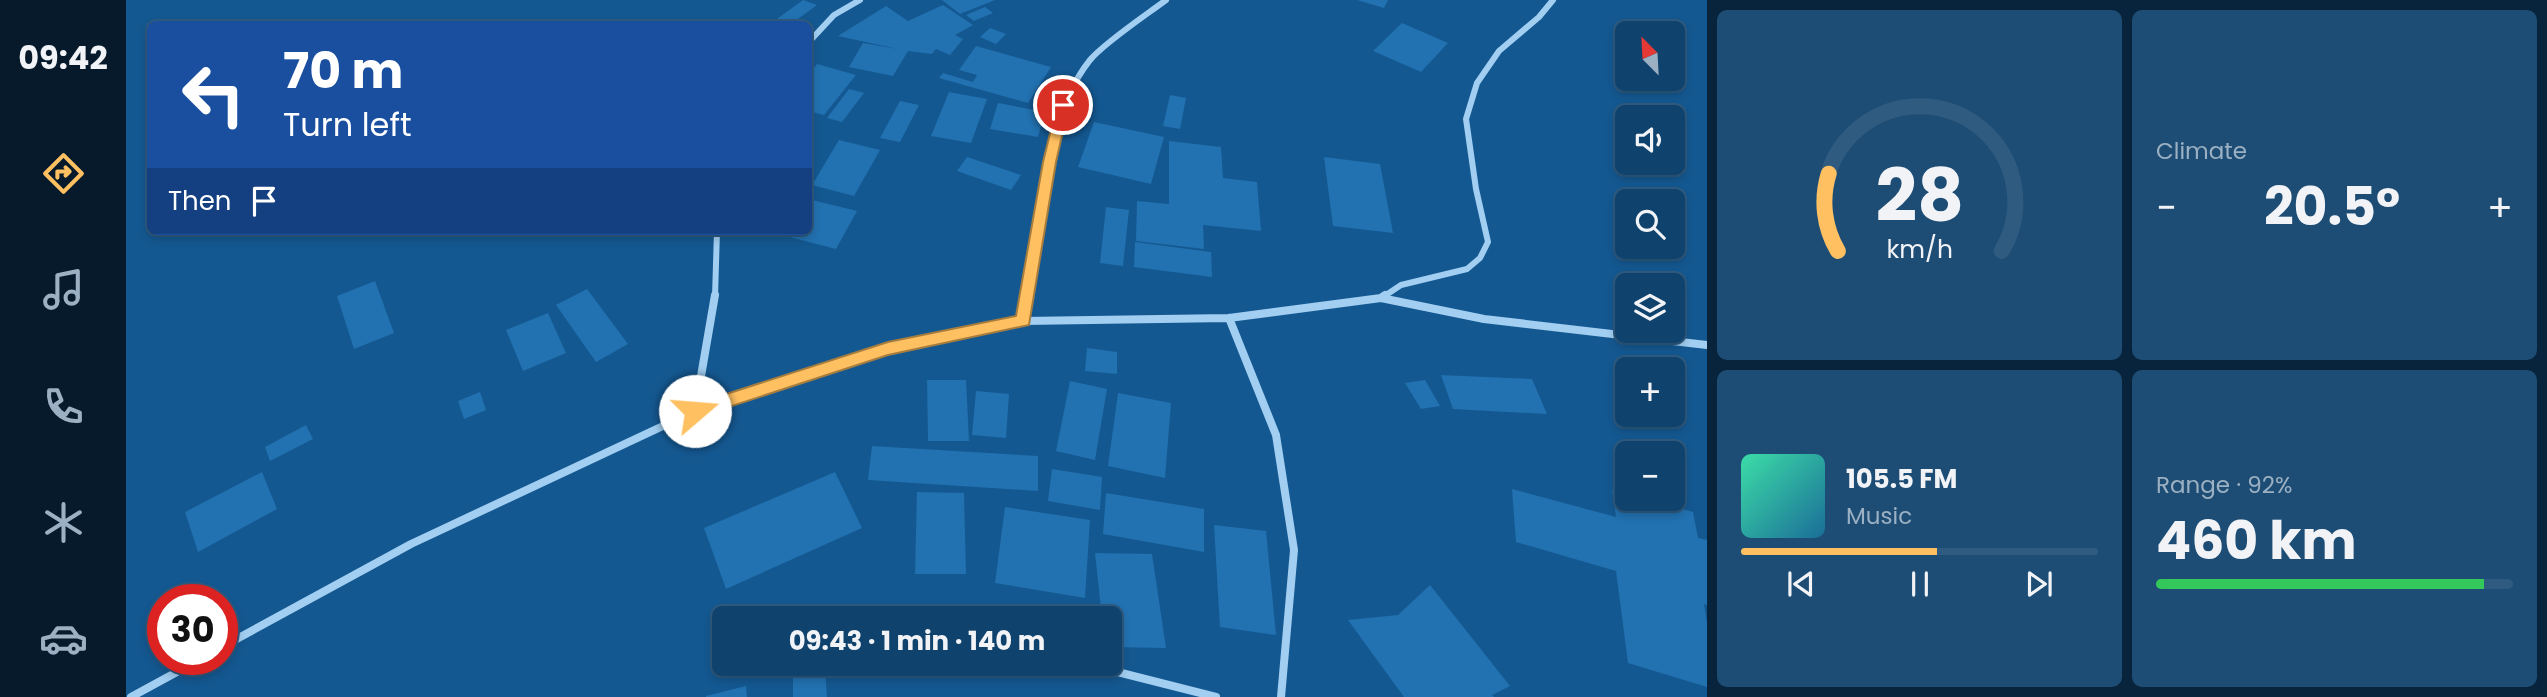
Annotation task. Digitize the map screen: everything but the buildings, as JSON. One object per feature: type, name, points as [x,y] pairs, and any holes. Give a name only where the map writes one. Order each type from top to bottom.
[{"type":"street","points":[[812,39],[834,15],[860,0]]},
{"type":"street","points":[[1023,321],[1049,162],[1063,105],[1091,59],[1166,0]]},
{"type":"street","points":[[1381,298],[1401,285],[1467,269],[1480,258],[1488,242],[1476,190],[1466,119],[1477,83],[1499,51],[1553,0]]},
{"type":"street","points":[[695,411],[715,297],[717,235]]},
{"type":"street","points":[[238,638],[411,544],[695,411],[888,348],[1023,321],[1229,318],[1381,298],[1484,319],[1707,345]]},
{"type":"street","points":[[1229,318],[1276,435],[1294,550],[1281,697]]},
{"type":"street","points":[[1122,673],[1216,697]]},
{"type":"street","points":[[131,697],[171,675]]},
{"type":"route","points":[[695,411],[888,348],[1023,321],[1049,162],[1063,105]]}]
